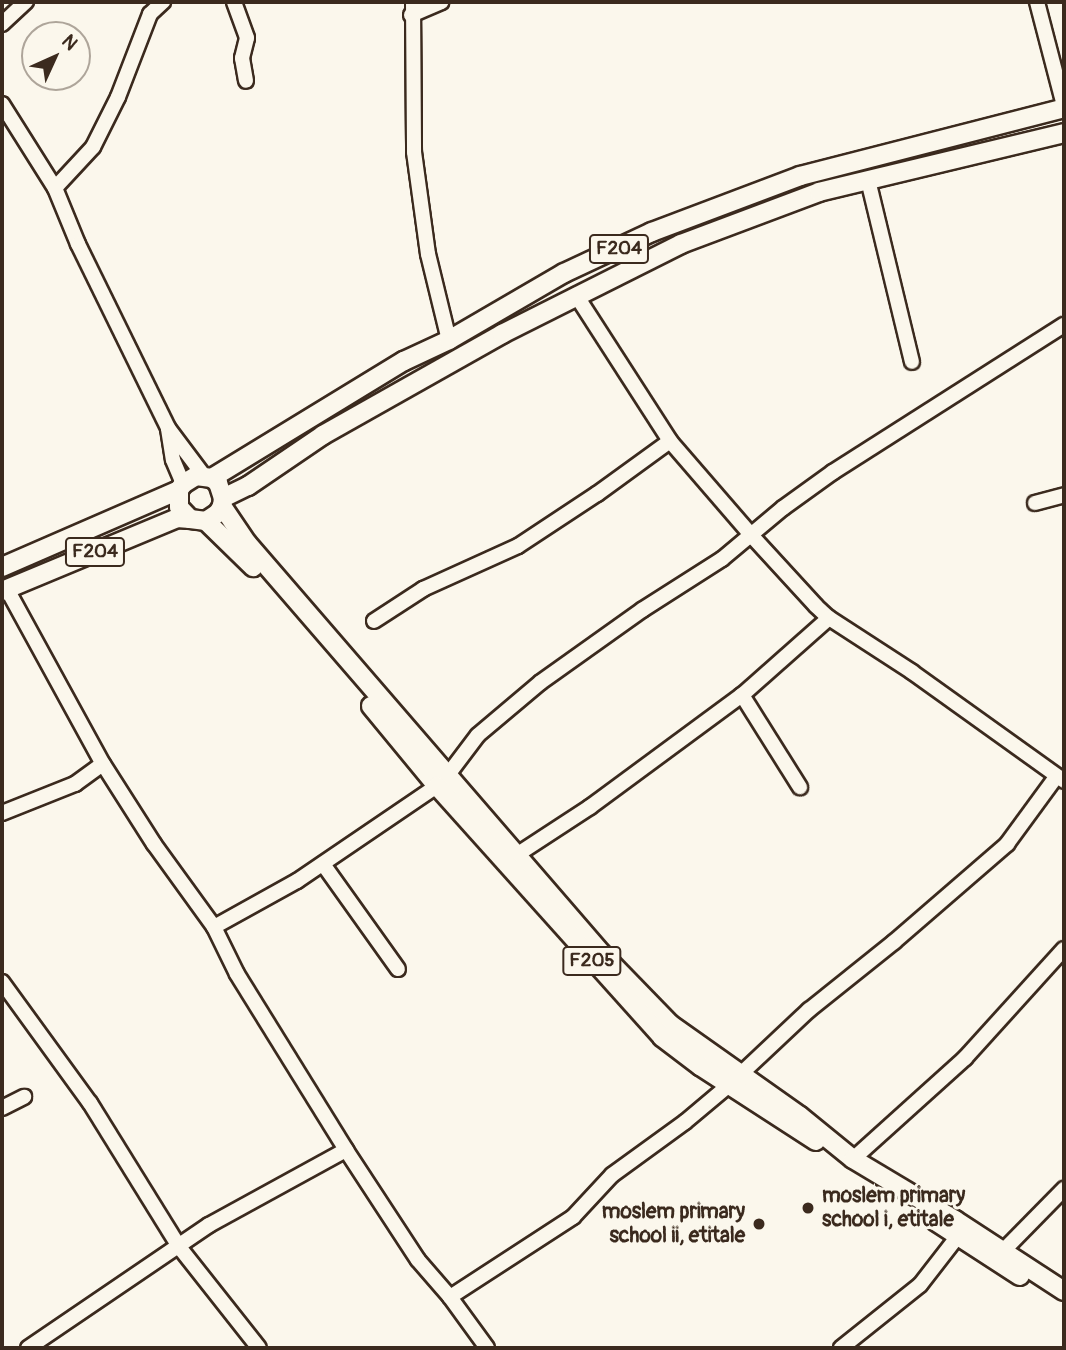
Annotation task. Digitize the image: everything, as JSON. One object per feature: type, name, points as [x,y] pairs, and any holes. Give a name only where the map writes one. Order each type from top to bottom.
[{"type":"main road","name":"F204","points":[[2,567],[181,487],[196,476],[208,477],[404,361],[449,340],[564,273],[652,232],[751,192],[866,157],[1064,107]]},
{"type":"main road","name":"F204","points":[[4,590],[177,518],[198,520],[218,513],[223,502],[323,435],[576,295],[734,222],[819,192],[1064,133]]},
{"type":"main road","points":[[208,477],[222,490],[223,502]]},
{"type":"main road","points":[[181,487],[179,507],[198,520]]},
{"type":"main road","name":"F205","points":[[223,502],[247,543],[496,849],[643,1017],[682,1053],[800,1116],[853,1159],[1004,1250],[1064,1291]]},
{"type":"main road","name":"F205","points":[[198,520],[280,598],[442,781],[518,854],[650,1006],[735,1080],[957,1236],[1064,1303]]},
{"type":"street","points":[[2,24],[26,2]]},
{"type":"street","points":[[55,188],[93,147],[118,97],[150,14],[163,2]]},
{"type":"street","points":[[234,2],[247,38],[242,58],[246,81]]},
{"type":"street","points":[[441,2],[412,8],[414,152],[428,254],[449,340]]},
{"type":"street","points":[[1037,2],[1064,107]]},
{"type":"street","points":[[2,104],[55,188],[78,244],[167,428],[208,477]]},
{"type":"street","points":[[868,180],[912,362]]},
{"type":"street","points":[[450,1297],[573,1217],[611,1175],[685,1122],[735,1080],[809,1010],[1007,844],[1060,779],[912,672],[829,618],[751,535],[670,440],[576,295]]},
{"type":"street","points":[[214,927],[323,863],[442,781],[478,735],[502,713],[642,610],[722,559],[833,472],[1064,325]]},
{"type":"street","points":[[167,428],[181,487]]},
{"type":"street","points":[[374,621],[424,589],[518,546],[597,494],[670,440]]},
{"type":"street","points":[[1035,503],[1064,495]]},
{"type":"street","points":[[4,590],[103,764],[154,844],[214,927],[237,974],[346,1150],[418,1260],[450,1297],[487,1348]]},
{"type":"street","points":[[518,854],[590,807],[742,695],[829,618]]},
{"type":"street","points":[[742,695],[800,787]]},
{"type":"street","points":[[2,813],[75,784],[103,764]]},
{"type":"street","points":[[323,863],[398,969]]},
{"type":"street","points":[[853,1159],[965,1058],[1064,949]]},
{"type":"street","points":[[2,982],[90,1103],[180,1248],[259,1348]]},
{"type":"street","points":[[2,1108],[24,1097]]},
{"type":"street","points":[[28,1348],[180,1248],[209,1225],[346,1150]]},
{"type":"street","points":[[1004,1250],[1064,1189]]},
{"type":"street","points":[[841,1348],[919,1285],[957,1236]]},
{"type":"place","name":"moslem primary school i, etitale","points":[[808,1208]]},
{"type":"place","name":"moslem primary school ii, etitale","points":[[759,1224]]}]
